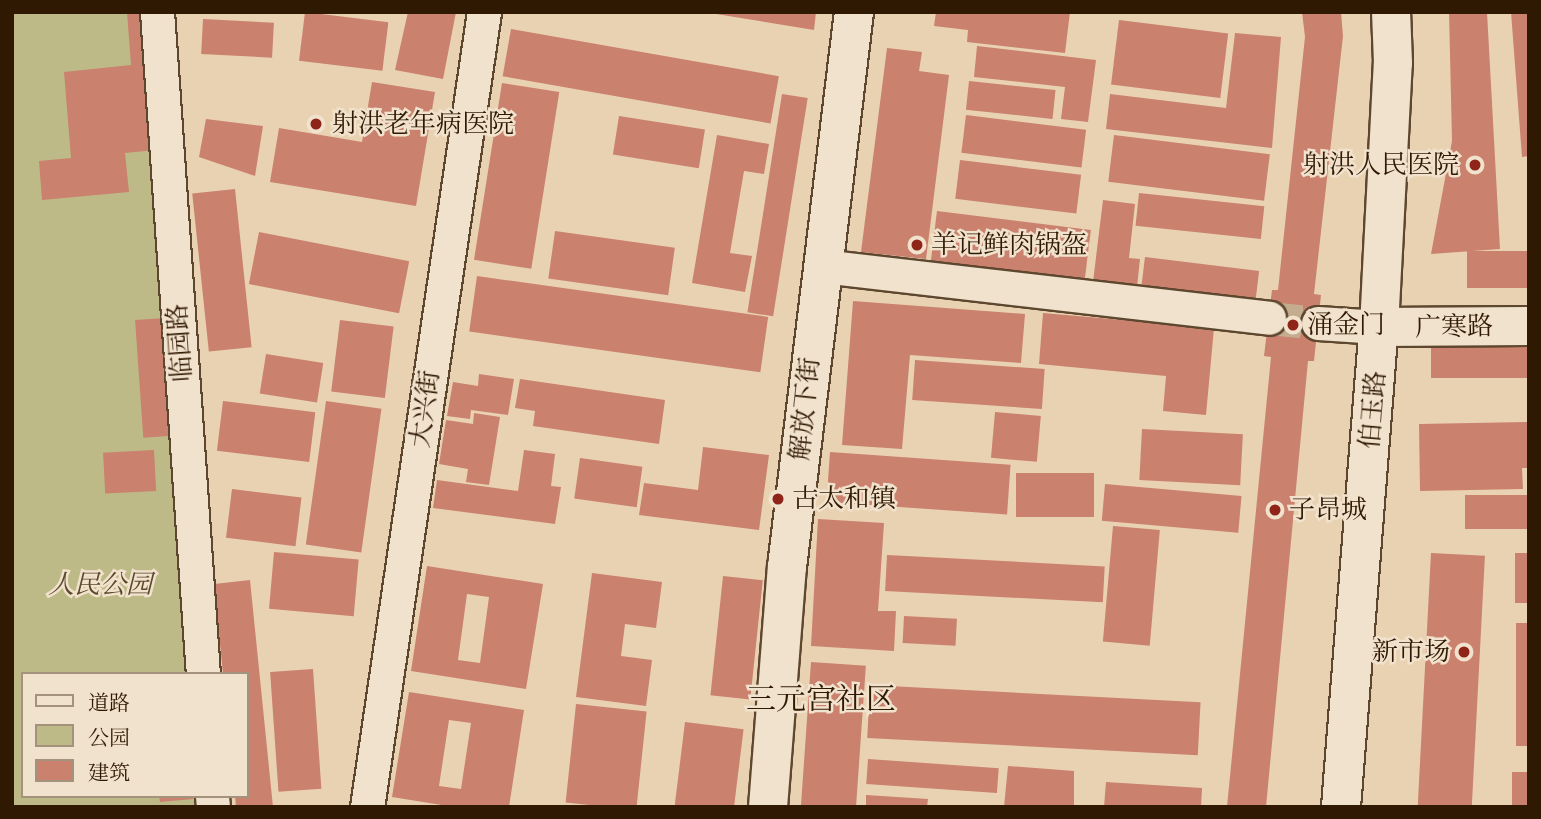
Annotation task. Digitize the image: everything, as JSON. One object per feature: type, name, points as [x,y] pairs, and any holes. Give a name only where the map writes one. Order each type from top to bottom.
[{"type":"street","name":"临园路","points":[[157,12],[203,672]]},
{"type":"street","name":"大兴街","points":[[367,807],[484,12]]},
{"type":"street","name":"解放下街","points":[[768,807],[788,567],[821,266],[855,12]]},
{"type":"street","name":"伯玉路","points":[[1341,807],[1379,327],[1393,63],[1391,12]]},
{"type":"street","points":[[821,266],[1269,318]]},
{"type":"street","points":[[1318,323],[1379,327]]},
{"type":"street","name":"广寒路","points":[[1379,327],[1529,326]]},
{"type":"green space","name":"人民公园","points":[[12,12],[148,12],[194,672],[21,672],[21,798],[203,798],[204,807],[12,807]]},
{"type":"building","points":[[127,12],[144,12],[155,150],[125,153],[129,192],[42,200],[39,161],[71,158],[64,72],[131,65]]},
{"type":"building","points":[[305,12],[388,22],[382,71],[299,61]]},
{"type":"building","points":[[408,12],[456,12],[443,79],[395,70]]},
{"type":"building","points":[[704,12],[816,12],[814,30]]},
{"type":"building","points":[[936,12],[1070,12],[1065,53],[967,42],[968,30],[934,26]]},
{"type":"building","name":"子昂城","points":[[1302,12],[1341,12],[1343,36],[1314,294],[1321,295],[1314,361],[1308,361],[1266,807],[1227,807],[1271,357],[1264,356],[1272,290],[1278,290],[1305,37]]},
{"type":"building","points":[[1449,12],[1487,12],[1500,249],[1431,254],[1452,141]]},
{"type":"building","points":[[1511,12],[1529,12],[1529,156],[1522,157]]},
{"type":"building","points":[[203,19],[274,23],[272,58],[201,54]]},
{"type":"building","points":[[1119,20],[1228,33],[1220,98],[1111,85]]},
{"type":"building","points":[[511,29],[779,76],[771,124],[503,76]]},
{"type":"building","points":[[1235,33],[1281,37],[1272,148],[1106,129],[1110,94],[1226,108]]},
{"type":"building","points":[[977,46],[1096,60],[1088,122],[1061,119],[1065,87],[974,77]]},
{"type":"building","points":[[887,48],[922,52],[919,71],[949,75],[926,259],[861,252]]},
{"type":"building","points":[[969,81],[1056,90],[1052,119],[966,110]]},
{"type":"building","points":[[372,82],[435,92],[416,206],[270,182],[279,128],[362,142]]},
{"type":"building","points":[[502,83],[559,92],[531,269],[474,260]]},
{"type":"building","points":[[782,94],[808,98],[773,316],[747,312]]},
{"type":"building","points":[[966,115],[1086,130],[1081,167],[961,153]]},
{"type":"building","points":[[619,116],[705,130],[699,168],[613,155]]},
{"type":"building","points":[[206,119],[263,126],[255,176],[199,157]]},
{"type":"building","points":[[717,135],[769,144],[764,174],[744,171],[730,253],[752,256],[745,292],[692,283]]},
{"type":"building","points":[[1114,135],[1270,154],[1264,201],[1108,182]]},
{"type":"building","points":[[960,160],[1081,175],[1076,214],[955,199]]},
{"type":"building","points":[[235,189],[252,347],[209,352],[192,193]]},
{"type":"building","points":[[1139,193],[1264,206],[1261,239],[1136,226]]},
{"type":"building","points":[[1103,200],[1135,204],[1129,258],[1140,259],[1137,287],[1093,282]]},
{"type":"building","points":[[937,211],[1091,230],[1085,280],[931,261]]},
{"type":"building","points":[[555,231],[675,248],[668,295],[548,279]]},
{"type":"building","points":[[259,232],[409,261],[399,313],[249,284]]},
{"type":"building","points":[[1467,251],[1529,251],[1529,288],[1467,288]]},
{"type":"building","points":[[1145,257],[1259,271],[1255,301],[1141,287]]},
{"type":"building","points":[[477,276],[768,317],[760,372],[469,331]]},
{"type":"building","points":[[853,301],[1025,314],[1021,363],[910,355],[902,449],[842,445]]},
{"type":"building","points":[[1043,313],[1214,328],[1206,415],[1163,411],[1166,376],[1039,364]]},
{"type":"building","points":[[164,318],[172,436],[143,438],[135,320]]},
{"type":"building","points":[[340,320],[394,327],[385,398],[331,391]]},
{"type":"building","points":[[1431,344],[1529,344],[1529,378],[1431,378]]},
{"type":"building","points":[[266,354],[323,363],[317,403],[260,394]]},
{"type":"building","points":[[915,360],[1045,369],[1042,409],[912,400]]},
{"type":"building","points":[[479,374],[514,379],[508,415],[471,410],[470,419],[447,416],[453,382],[478,386]]},
{"type":"building","points":[[520,379],[665,400],[659,444],[533,426],[535,411],[515,408]]},
{"type":"building","points":[[223,401],[315,412],[309,462],[217,451]]},
{"type":"building","points":[[326,401],[381,409],[361,552],[306,545]]},
{"type":"building","points":[[995,412],[1041,416],[1037,462],[991,458]]},
{"type":"building","points":[[474,413],[500,417],[489,485],[466,482],[468,469],[439,464],[446,420],[473,424]]},
{"type":"building","points":[[1529,422],[1529,468],[1522,468],[1523,489],[1420,491],[1419,424]]},
{"type":"building","points":[[1142,429],[1243,434],[1240,485],[1139,480]]},
{"type":"building","points":[[703,447],[769,455],[759,530],[639,515],[644,483],[698,490]]},
{"type":"building","points":[[154,450],[156,491],[105,494],[103,453]]},
{"type":"building","points":[[524,450],[555,454],[551,486],[561,487],[555,524],[433,508],[437,480],[518,491]]},
{"type":"building","points":[[830,452],[1011,465],[1007,515],[827,502]]},
{"type":"building","points":[[580,458],[642,467],[637,507],[574,499]]},
{"type":"building","points":[[1016,473],[1094,473],[1094,517],[1016,517]]},
{"type":"building","points":[[1105,484],[1241,496],[1238,533],[1102,521]]},
{"type":"building","points":[[232,489],[301,498],[296,546],[226,538]]},
{"type":"building","points":[[1465,495],[1529,495],[1529,529],[1465,529]]},
{"type":"building","points":[[818,519],[884,523],[878,611],[896,611],[894,651],[811,646]]},
{"type":"building","points":[[1113,526],[1160,530],[1150,646],[1103,642]]},
{"type":"building","points":[[274,552],[359,559],[354,616],[269,609]]},
{"type":"building","points":[[1431,553],[1485,556],[1472,807],[1418,807]]},
{"type":"building","points":[[1515,553],[1529,553],[1529,603],[1515,603]]},
{"type":"building","points":[[887,555],[1105,566],[1103,602],[885,591]]},
{"type":"building","points":[[427,566],[543,584],[526,689],[411,671]],"holes":[[[467,594],[489,597],[480,663],[458,660]]]},
{"type":"building","points":[[592,573],[662,582],[656,628],[625,624],[621,656],[652,660],[646,706],[576,697]]},
{"type":"building","points":[[723,576],[763,580],[750,700],[710,695]]},
{"type":"building","points":[[250,580],[273,807],[236,807],[235,798],[248,798],[248,672],[223,672],[214,584]]},
{"type":"building","points":[[904,616],[957,619],[956,646],[903,643]]},
{"type":"building","points":[[1516,623],[1529,623],[1529,746],[1516,746]]},
{"type":"building","points":[[811,662],[866,666],[856,807],[801,807]]},
{"type":"building","points":[[313,669],[321,789],[278,792],[270,672]]},
{"type":"building","points":[[870,685],[1201,702],[1198,755],[867,738]]},
{"type":"building","points":[[409,692],[524,710],[509,807],[454,807],[392,797]],"holes":[[[449,720],[471,723],[461,789],[439,786]]]},
{"type":"building","points":[[576,704],[647,711],[637,807],[566,802]]},
{"type":"building","points":[[685,722],[744,729],[734,807],[675,807]]},
{"type":"building","points":[[868,759],[999,768],[997,793],[866,784]]},
{"type":"building","points":[[1008,766],[1074,771],[1074,807],[1004,807]]},
{"type":"building","points":[[1512,772],[1529,772],[1529,807],[1512,807]]},
{"type":"building","points":[[1106,782],[1202,788],[1201,807],[1104,807]]},
{"type":"building","points":[[866,795],[928,799],[927,807],[866,807]]},
{"type":"building","points":[[159,798],[193,798],[193,799],[160,802]]},
{"type":"tunnel","points":[[1269,318],[1318,323]]},
{"type":"place","name":"射洪老年病医院","points":[[316,124]]},
{"type":"place","name":"射洪人民医院","points":[[1475,165]]},
{"type":"place","name":"羊记鲜肉锅盔","points":[[917,245]]},
{"type":"place","name":"涌金门","points":[[1293,325]]},
{"type":"place","name":"古太和镇","points":[[778,499]]},
{"type":"place","name":"子昂城","points":[[1275,510]]},
{"type":"place","name":"新市场","points":[[1464,652]]},
{"type":"district","name":"三元宫社区","points":[[821,699]]}]
